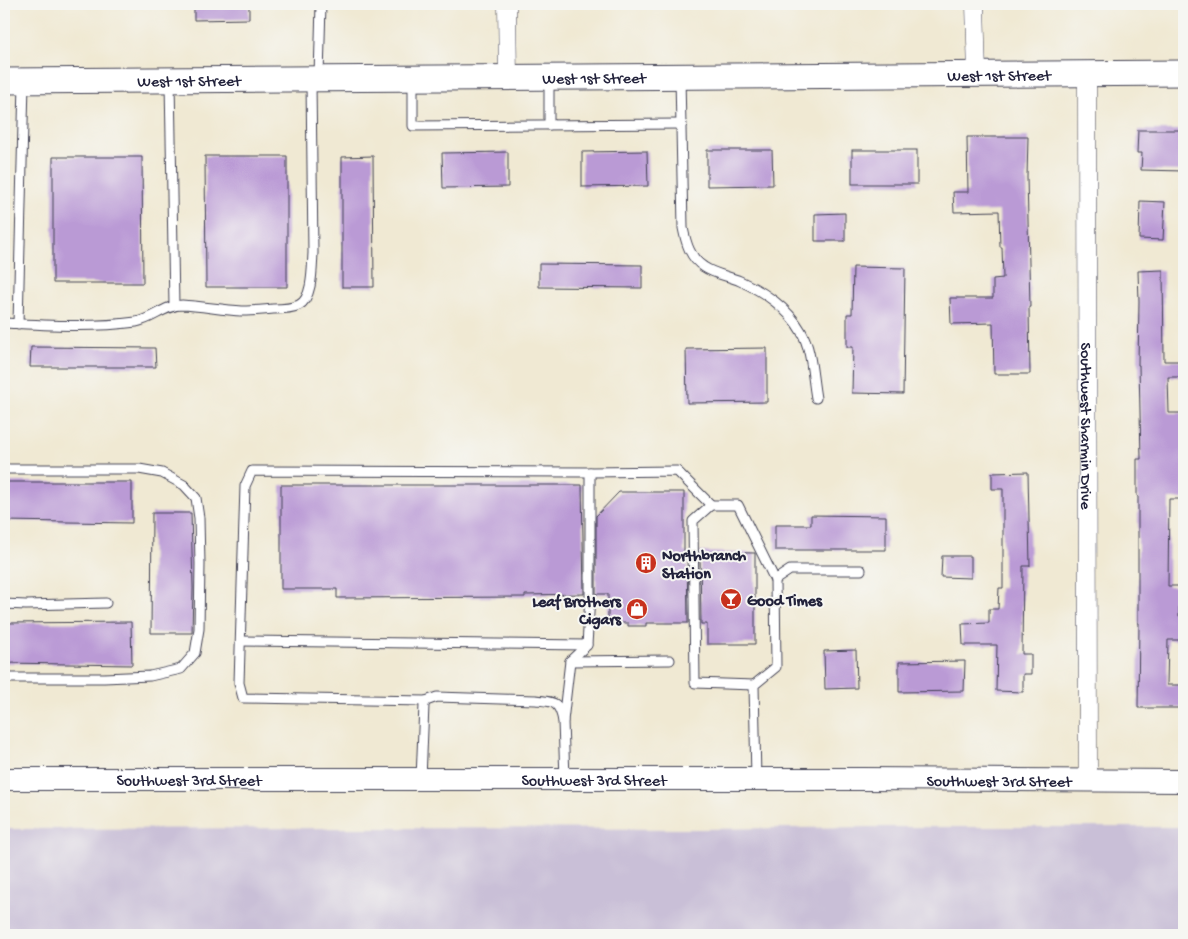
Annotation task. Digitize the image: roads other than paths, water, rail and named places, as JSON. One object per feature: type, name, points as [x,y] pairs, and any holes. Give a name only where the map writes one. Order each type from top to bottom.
[{"type":"main road","name":"West 1st Street","points":[[14,81],[1184,73]]},
{"type":"street","points":[[507,4],[508,78]]},
{"type":"street","points":[[975,4],[976,75]]},
{"type":"street","name":"Southwest Sharmin Drive","points":[[1087,74],[1088,780]]},
{"type":"street","name":"Southwest 3rd Street","points":[[4,779],[1184,781]]},
{"type":"lane","points":[[4,323],[114,324],[140,321],[167,308],[180,305],[244,311],[286,309],[299,305],[305,300],[311,280],[313,252],[315,79],[321,4]]},
{"type":"lane","points":[[680,77],[683,228],[689,252],[704,267],[740,281],[764,294],[788,313],[801,331],[809,354],[816,398]]},
{"type":"lane","points":[[413,78],[413,126],[682,124]]},
{"type":"lane","points":[[548,78],[549,126]]},
{"type":"lane","points":[[170,79],[174,306]]},
{"type":"lane","points":[[14,81],[18,324]]},
{"type":"lane","points":[[4,469],[139,469],[162,473],[184,485],[196,498],[200,518],[200,630],[195,653],[181,669],[150,676],[4,678]]},
{"type":"lane","points":[[563,721],[557,704],[551,702],[437,698],[426,701],[242,698],[240,682],[245,486],[252,472],[677,472],[712,505]]},
{"type":"lane","points":[[565,779],[563,721],[570,661],[587,645],[590,597],[590,472]]},
{"type":"lane","points":[[712,505],[738,505],[775,580],[776,667],[754,685],[695,683],[693,521],[712,505]]},
{"type":"lane","points":[[775,580],[790,570],[861,570]]},
{"type":"lane","points":[[4,604],[106,603]]},
{"type":"lane","points":[[241,641],[587,645]]},
{"type":"lane","points":[[570,661],[670,660]]},
{"type":"lane","points":[[754,685],[756,779]]},
{"type":"lane","points":[[421,779],[423,712],[426,701]]},
{"type":"place","name":"Northbranch Station","points":[[646,563]]},
{"type":"place","name":"Good Times","points":[[731,599]]},
{"type":"place","name":"Leaf Brothers Cigars","points":[[637,609]]}]
